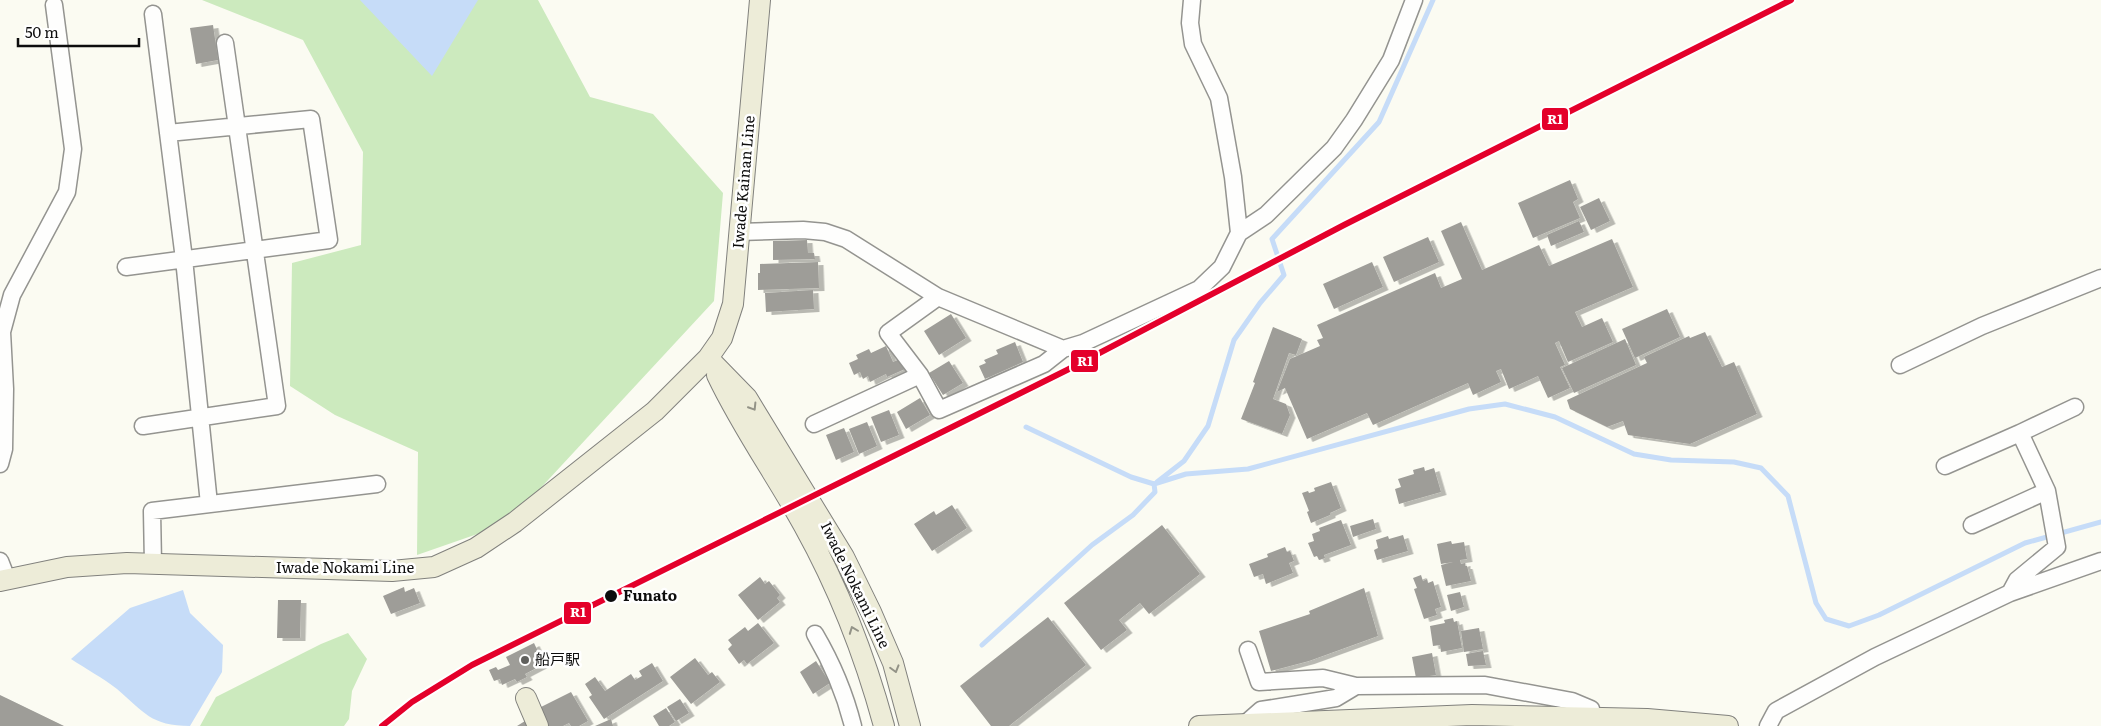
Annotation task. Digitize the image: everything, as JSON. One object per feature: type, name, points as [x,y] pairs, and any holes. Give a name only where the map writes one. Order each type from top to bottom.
[{"type":"main road","name":"Iwade Kainan Line","points":[[708,358],[722,338],[733,304],[760,0]]},
{"type":"main road","name":"Iwade Nokami Line","points":[[2,574],[126,563],[392,571],[434,567],[476,548],[515,522],[655,411],[708,358],[734,410],[788,480],[812,520],[844,557],[872,612],[893,663],[910,726]]},
{"type":"main road","name":"Iwade Nokami Line","points":[[812,520],[871,677],[884,726]]},
{"type":"main road","points":[[526,698],[538,726]]},
{"type":"main road","points":[[1199,726],[1472,715],[1647,719],[1728,726]]},
{"type":"street","points":[[1192,0],[1190,23],[1193,44],[1219,98],[1233,177],[1239,233]]},
{"type":"street","points":[[938,298],[888,333],[920,375],[939,410],[1044,364],[1063,349],[1083,343],[1199,289],[1222,267],[1239,233],[1266,215],[1334,148],[1354,120],[1391,60],[1414,0]]},
{"type":"street","points":[[0,464],[4,449],[5,389],[2,332],[12,295],[67,192],[73,149],[54,5]]},
{"type":"street","points":[[153,14],[184,259],[209,504]]},
{"type":"street","points":[[143,426],[277,406],[225,43]]},
{"type":"street","points":[[126,267],[330,240],[312,120],[168,133]]},
{"type":"street","points":[[739,232],[803,230],[825,232],[846,239],[938,298],[1063,349]]},
{"type":"street","points":[[1900,365],[1982,326],[2101,278]]},
{"type":"street","points":[[814,424],[920,375]]},
{"type":"street","points":[[1946,466],[2076,407]]},
{"type":"street","points":[[2010,593],[2017,580],[2057,547],[2047,491],[2020,433]]},
{"type":"street","points":[[153,564],[152,511],[377,484]]},
{"type":"street","points":[[1972,525],[2047,491]]},
{"type":"street","points":[[1768,726],[1776,712],[1875,657],[2010,593],[2101,561]]},
{"type":"street","points":[[815,634],[847,702],[853,726]]},
{"type":"street","points":[[1248,650],[1259,682],[1323,678],[1356,686],[1485,685],[1572,701],[1591,709],[1593,718]]},
{"type":"street","points":[[1245,724],[1261,710],[1336,698],[1356,686]]},
{"type":"green space","points":[[202,0],[538,0],[590,97],[653,114],[723,193],[714,301],[536,493],[486,531],[417,555],[418,452],[335,415],[290,386],[292,263],[361,245],[363,152],[303,40]]},
{"type":"green space","points":[[348,633],[367,659],[352,691],[349,719],[344,726],[200,726],[216,697],[321,644]]},
{"type":"water","points":[[360,0],[478,0],[432,76]]},
{"type":"water","points":[[183,590],[190,613],[223,645],[222,672],[190,726],[166,723],[149,716],[112,685],[71,659],[130,608]]},
{"type":"building","points":[[213,25],[218,60],[196,64],[190,28]]},
{"type":"building","points":[[1570,180],[1578,199],[1573,202],[1580,218],[1533,238],[1518,203]]},
{"type":"building","points":[[1599,198],[1610,221],[1591,230],[1580,207]]},
{"type":"building","points":[[1579,221],[1584,232],[1551,246],[1547,235]]},
{"type":"building","points":[[1461,222],[1482,270],[1539,245],[1549,266],[1612,239],[1633,287],[1575,312],[1582,327],[1602,318],[1613,342],[1568,362],[1559,341],[1555,343],[1565,365],[1560,367],[1570,388],[1548,398],[1538,376],[1509,389],[1501,369],[1496,371],[1501,382],[1473,395],[1468,383],[1373,425],[1367,413],[1307,439],[1285,388],[1277,392],[1290,359],[1320,346],[1317,340],[1323,338],[1317,325],[1435,273],[1441,288],[1462,279],[1441,231]]},
{"type":"building","points":[[1428,237],[1439,262],[1394,282],[1383,257]]},
{"type":"building","points":[[807,240],[808,253],[814,253],[815,259],[773,260],[773,241]]},
{"type":"building","points":[[818,262],[819,288],[758,290],[760,264]]},
{"type":"building","points":[[1372,262],[1383,287],[1334,309],[1323,284]]},
{"type":"building","points":[[813,290],[814,309],[766,312],[765,293]]},
{"type":"building","points":[[1667,309],[1680,337],[1635,358],[1622,329]]},
{"type":"building","points":[[951,314],[966,338],[939,355],[924,331]]},
{"type":"building","points":[[1273,327],[1302,339],[1296,355],[1289,353],[1273,399],[1286,404],[1290,415],[1282,434],[1241,419]]},
{"type":"building","points":[[1705,332],[1722,367],[1734,362],[1757,414],[1690,444],[1628,435],[1623,421],[1607,427],[1570,409],[1567,400],[1647,363],[1644,357],[1689,336],[1690,338]]},
{"type":"building","points":[[1625,339],[1636,365],[1574,393],[1562,368]]},
{"type":"building","points":[[1015,342],[1023,362],[985,379],[979,366],[986,363],[984,360],[998,354],[996,350]]},
{"type":"building","points":[[886,346],[893,362],[900,359],[905,369],[887,377],[886,374],[870,382],[868,376],[863,379],[860,372],[854,375],[849,363],[858,359],[856,355],[869,349],[871,353]]},
{"type":"building","points":[[949,361],[963,383],[943,395],[929,373]]},
{"type":"building","points":[[920,398],[930,415],[906,429],[897,412]]},
{"type":"building","points":[[889,410],[899,435],[881,442],[871,417]]},
{"type":"building","points":[[867,422],[877,446],[859,454],[849,429]]},
{"type":"building","points":[[844,428],[854,452],[836,460],[826,435]]},
{"type":"building","points":[[1424,467],[1425,471],[1434,468],[1441,492],[1399,504],[1395,489],[1401,487],[1398,479],[1414,474],[1413,470]]},
{"type":"building","points":[[1331,482],[1341,508],[1311,523],[1307,512],[1309,511],[1302,493],[1315,491],[1314,488]]},
{"type":"building","points":[[952,505],[967,528],[932,551],[914,524],[934,511],[936,515]]},
{"type":"building","points":[[1373,519],[1376,529],[1353,537],[1350,526]]},
{"type":"building","points":[[1341,520],[1351,545],[1324,555],[1325,558],[1319,560],[1317,556],[1314,557],[1308,543],[1314,541],[1312,534],[1320,531],[1319,528]]},
{"type":"building","points":[[1162,525],[1200,574],[1149,614],[1140,603],[1119,620],[1127,630],[1101,650],[1064,603]]},
{"type":"building","points":[[1403,535],[1408,551],[1377,560],[1374,550],[1378,548],[1376,540],[1388,536],[1389,539]]},
{"type":"building","points":[[1451,541],[1452,544],[1464,542],[1467,559],[1460,560],[1461,564],[1465,563],[1465,566],[1467,566],[1471,581],[1446,586],[1441,565],[1453,562],[1441,564],[1437,544]]},
{"type":"building","points":[[1285,547],[1287,552],[1290,551],[1294,561],[1289,563],[1293,573],[1266,584],[1263,574],[1254,577],[1249,564],[1268,557],[1267,554]]},
{"type":"building","points":[[1421,575],[1423,581],[1427,579],[1428,583],[1433,581],[1441,607],[1435,609],[1437,615],[1424,619],[1414,589],[1417,588],[1413,578]]},
{"type":"building","points":[[760,577],[765,584],[769,581],[780,595],[777,598],[780,602],[758,620],[738,595]]},
{"type":"building","points":[[404,587],[405,592],[414,588],[420,603],[391,614],[383,596]]},
{"type":"building","points":[[1364,588],[1378,636],[1309,661],[1271,671],[1259,631],[1310,614],[1309,611]]},
{"type":"building","points":[[1460,592],[1464,607],[1451,611],[1447,595]]},
{"type":"building","points":[[278,600],[301,600],[300,638],[277,638]]},
{"type":"building","points":[[1048,617],[1086,665],[1009,726],[991,726],[960,686]]},
{"type":"building","points":[[1453,618],[1454,622],[1457,621],[1462,648],[1441,652],[1440,645],[1433,646],[1430,626],[1445,623],[1444,620]]},
{"type":"building","points":[[758,623],[774,643],[747,664],[744,660],[739,664],[728,649],[732,645],[728,640],[745,627],[748,631]]},
{"type":"building","points":[[1479,628],[1483,649],[1464,652],[1461,631]]},
{"type":"building","name":"船戸駅","points":[[534,643],[544,664],[525,674],[527,677],[517,682],[515,679],[502,685],[500,679],[494,681],[489,670],[496,667],[498,670],[510,665],[506,657]]},
{"type":"building","points":[[1483,651],[1486,665],[1468,666],[1466,654]]},
{"type":"building","points":[[1432,653],[1436,675],[1416,678],[1412,657]]},
{"type":"building","points":[[695,658],[708,675],[712,672],[720,682],[691,704],[670,677]]},
{"type":"building","points":[[816,661],[830,683],[813,694],[800,672]]},
{"type":"building","points":[[652,663],[663,681],[604,719],[589,697],[592,695],[585,684],[595,677],[605,691],[631,674],[635,680],[642,676],[639,671]]},
{"type":"building","points":[[571,692],[588,721],[579,726],[571,726],[569,723],[563,726],[544,726],[537,709]]},
{"type":"building","points":[[0,695],[64,726],[0,726]]},
{"type":"building","points":[[680,699],[689,713],[676,721],[667,707]]},
{"type":"building","points":[[666,708],[675,722],[669,726],[659,726],[653,716]]},
{"type":"building","points":[[611,719],[613,726],[595,726]]},
{"type":"building","points":[[525,721],[528,726],[517,726]]},
{"type":"waterway","points":[[1157,482],[1184,461],[1208,426],[1234,340],[1260,303],[1284,275],[1272,239],[1379,122],[1433,0]]},
{"type":"waterway","points":[[1026,427],[1131,477],[1154,484],[1186,474],[1248,469],[1469,409],[1505,404],[1555,417],[1634,454],[1671,460],[1734,462],[1761,468],[1788,496],[1816,603],[1826,619],[1849,626],[1879,615],[2025,543],[2101,522]]},
{"type":"waterway","points":[[982,645],[1092,545],[1133,515],[1155,492],[1154,484]]},
{"type":"transit line","name":"R1","points":[[382,726],[412,702],[472,665],[1067,370],[1344,225],[1791,0]]},
{"type":"place","name":"Funato","points":[[611,596]]},
{"type":"place","name":"船戸駅","points":[[525,660]]}]
